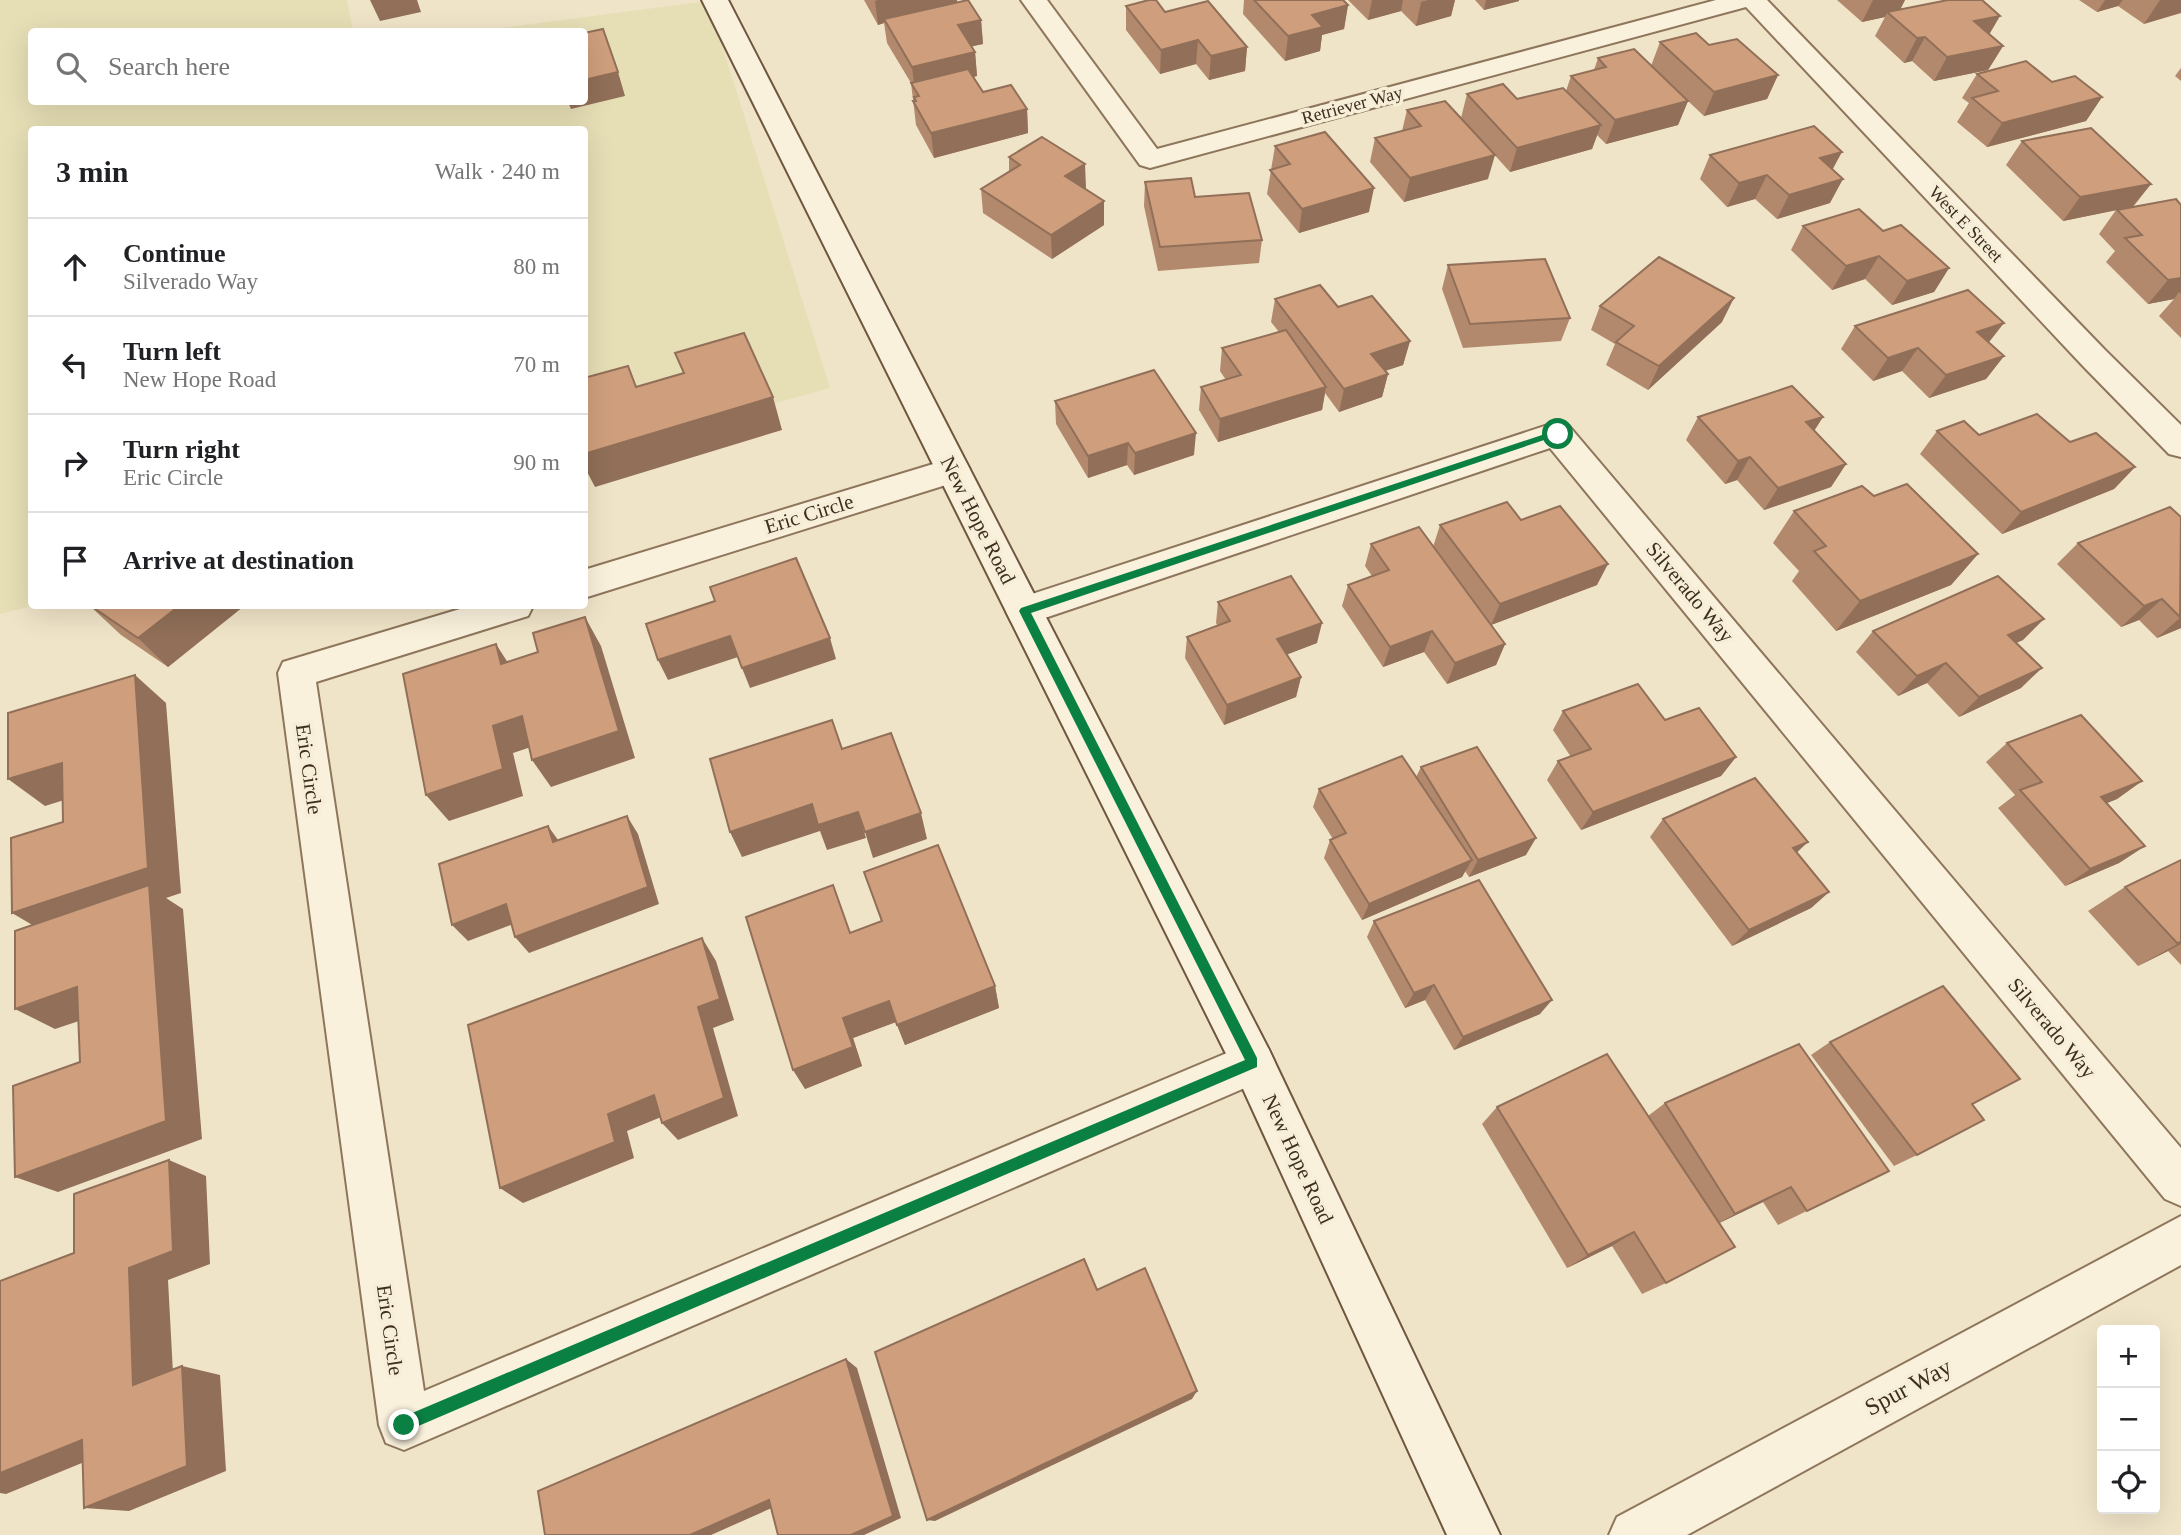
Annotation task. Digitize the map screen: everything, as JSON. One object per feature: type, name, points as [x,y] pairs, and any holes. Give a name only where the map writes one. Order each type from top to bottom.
[{"type":"street","name":"New Hope Road","points":[[715,0],[1253,1063],[1474,1535]]},
{"type":"street","name":"Retriever Way","points":[[1034,0],[1150,159],[1745,0]]},
{"type":"street","name":"West E Street","points":[[1753,0],[2094,358],[2181,445]]},
{"type":"street","name":"Silverado Way","points":[[1024,611],[1558,434],[2181,1183]]},
{"type":"street","name":"Eric Circle","points":[[588,583],[953,470]]},
{"type":"street","name":"Eric Circle","points":[[504,609],[296,673],[404,1425],[1253,1063]]},
{"type":"street","name":"Spur Way","points":[[1635,1535],[2181,1239]]},
{"type":"shaded area","points":[[0,0],[347,0],[352,28],[28,28],[28,105],[588,105],[588,28],[500,28],[708,1],[830,388],[588,454],[588,126],[28,126],[28,607],[0,614]]},
{"type":"building","points":[[968,0],[981,20],[958,25],[975,52],[912,67],[884,19]]},
{"type":"building","points":[[1156,0],[1165,12],[1208,1],[1247,47],[1211,56],[1198,40],[1161,50],[1126,6]]},
{"type":"building","points":[[1254,0],[1343,0],[1348,5],[1312,15],[1323,27],[1288,36]]},
{"type":"building","points":[[1948,0],[1982,0],[2000,16],[1974,21],[2003,46],[1947,57],[1925,37],[1917,38],[1887,12]]},
{"type":"building","points":[[603,29],[618,72],[588,79],[588,32]]},
{"type":"building","points":[[1696,33],[1709,45],[1737,39],[1778,75],[1714,92],[1660,42]]},
{"type":"building","points":[[1634,49],[1688,101],[1615,120],[1571,76],[1606,67],[1598,58]]},
{"type":"building","points":[[2026,61],[2052,82],[2075,76],[2102,97],[2002,123],[1972,98],[1998,91],[1977,74]]},
{"type":"building","points":[[968,69],[983,92],[1011,85],[1027,109],[931,133],[913,101],[916,101],[914,97],[919,96],[911,83]]},
{"type":"building","points":[[1503,84],[1517,99],[1563,88],[1601,125],[1517,148],[1467,94]]},
{"type":"building","points":[[1445,101],[1495,155],[1410,178],[1375,138],[1421,126],[1407,110]]},
{"type":"building","points":[[1814,126],[1842,152],[1820,158],[1843,179],[1789,195],[1767,175],[1739,183],[1710,155]]},
{"type":"building","points":[[2091,128],[2151,184],[2080,197],[2022,141]]},
{"type":"building","points":[[1325,132],[1374,188],[1302,209],[1270,170],[1290,164],[1275,146]]},
{"type":"building","points":[[1042,137],[1085,164],[1065,176],[1104,201],[1051,235],[981,189],[1020,165],[1009,157]]},
{"type":"building","points":[[1191,178],[1195,197],[1249,193],[1262,240],[1160,247],[1145,182]]},
{"type":"building","points":[[2176,199],[2181,205],[2181,278],[2168,280],[2125,238],[2142,235],[2117,210]]},
{"type":"building","points":[[1859,209],[1883,231],[1901,225],[1949,268],[1907,281],[1879,256],[1846,266],[1803,226]]},
{"type":"building","points":[[1659,257],[1734,298],[1659,366],[1616,342],[1634,326],[1600,306]]},
{"type":"building","points":[[1545,259],[1570,318],[1470,324],[1448,265]]},
{"type":"building","points":[[1320,285],[1338,307],[1372,296],[1410,341],[1371,354],[1388,374],[1344,389],[1275,299]]},
{"type":"building","points":[[1968,290],[2004,323],[1977,332],[2004,356],[1946,375],[1918,348],[1888,358],[1855,326]]},
{"type":"building","points":[[1286,330],[1326,387],[1220,419],[1201,387],[1241,375],[1222,348]]},
{"type":"building","points":[[744,333],[773,397],[588,453],[588,377],[628,366],[636,387],[684,373],[675,353]]},
{"type":"building","points":[[1154,370],[1196,433],[1135,453],[1128,443],[1088,456],[1055,401]]},
{"type":"building","points":[[1792,386],[1823,417],[1806,422],[1846,464],[1778,488],[1750,457],[1738,461],[1698,417]]},
{"type":"building","points":[[2037,414],[2070,442],[2096,433],[2135,467],[2021,512],[1937,431],[1964,421],[1979,435]]},
{"type":"building","points":[[1907,484],[1978,554],[1860,601],[1814,551],[1826,546],[1794,511],[1862,486],[1874,496]]},
{"type":"building","points":[[1507,502],[1521,520],[1560,506],[1608,564],[1500,604],[1440,525]]},
{"type":"building","points":[[2170,507],[2181,517],[2180,617],[2162,599],[2144,606],[2078,543]]},
{"type":"building","points":[[1419,527],[1505,644],[1455,663],[1432,631],[1390,647],[1348,585],[1389,570],[1371,544]]},
{"type":"building","points":[[796,558],[830,638],[742,668],[730,636],[658,660],[646,624],[715,601],[710,587]]},
{"type":"building","points":[[1291,576],[1322,623],[1277,639],[1301,677],[1227,705],[1187,637],[1230,621],[1218,602]]},
{"type":"building","points":[[1998,576],[2044,619],[2008,635],[2042,668],[1979,697],[1946,663],[1917,676],[1873,631]]},
{"type":"building","points":[[95,609],[175,609],[138,638]]},
{"type":"building","points":[[585,617],[619,731],[532,760],[522,716],[493,726],[503,769],[426,795],[403,674],[496,644],[501,664],[538,652],[533,633]]},
{"type":"building","points":[[135,675],[148,868],[12,913],[11,838],[63,822],[62,763],[8,779],[8,713]]},
{"type":"building","points":[[1638,684],[1665,720],[1699,708],[1736,757],[1593,812],[1558,761],[1591,749],[1563,711]]},
{"type":"building","points":[[2081,715],[2142,781],[2101,797],[2145,846],[2090,869],[2020,790],[2042,782],[2007,743]]},
{"type":"building","points":[[832,720],[842,749],[891,733],[921,813],[865,832],[858,812],[818,825],[812,804],[730,832],[710,759]]},
{"type":"building","points":[[1477,747],[1536,838],[1478,860],[1421,767]]},
{"type":"building","points":[[1402,756],[1472,860],[1369,904],[1330,840],[1346,833],[1319,789]]},
{"type":"building","points":[[1755,778],[1808,842],[1793,848],[1829,892],[1749,930],[1663,819]]},
{"type":"building","points":[[627,816],[648,887],[515,937],[506,904],[452,925],[439,864],[548,826],[553,842]]},
{"type":"building","points":[[938,845],[995,986],[897,1025],[889,1001],[843,1018],[853,1047],[793,1070],[746,917],[833,885],[850,933],[882,921],[864,872]]},
{"type":"building","points":[[2181,860],[2181,942],[2177,943],[2125,887]]},
{"type":"building","points":[[1479,880],[1552,1000],[1463,1037],[1434,985],[1414,993],[1374,921]]},
{"type":"building","points":[[149,885],[166,1121],[15,1177],[13,1086],[80,1062],[77,987],[15,1009],[15,931]]},
{"type":"building","points":[[702,938],[720,999],[698,1007],[724,1098],[662,1123],[654,1095],[608,1114],[615,1142],[500,1188],[468,1025]]},
{"type":"building","points":[[1943,986],[2020,1079],[1972,1104],[1984,1120],[1917,1155],[1830,1042]]},
{"type":"building","points":[[1799,1044],[1889,1171],[1807,1211],[1791,1187],[1735,1214],[1665,1103]]},
{"type":"building","points":[[1607,1054],[1735,1247],[1666,1283],[1634,1232],[1588,1255],[1497,1107]]},
{"type":"building","points":[[169,1160],[173,1251],[129,1268],[133,1385],[182,1366],[187,1466],[84,1508],[82,1440],[0,1473],[0,1281],[74,1253],[74,1194]]},
{"type":"building","points":[[1084,1259],[1097,1290],[1145,1268],[1197,1391],[927,1520],[875,1352]]},
{"type":"building","points":[[846,1359],[893,1516],[851,1535],[778,1535],[769,1500],[690,1535],[545,1535],[538,1491]]},
{"type":"route","points":[[404,1425],[1253,1063],[1024,611],[1558,434]]}]
